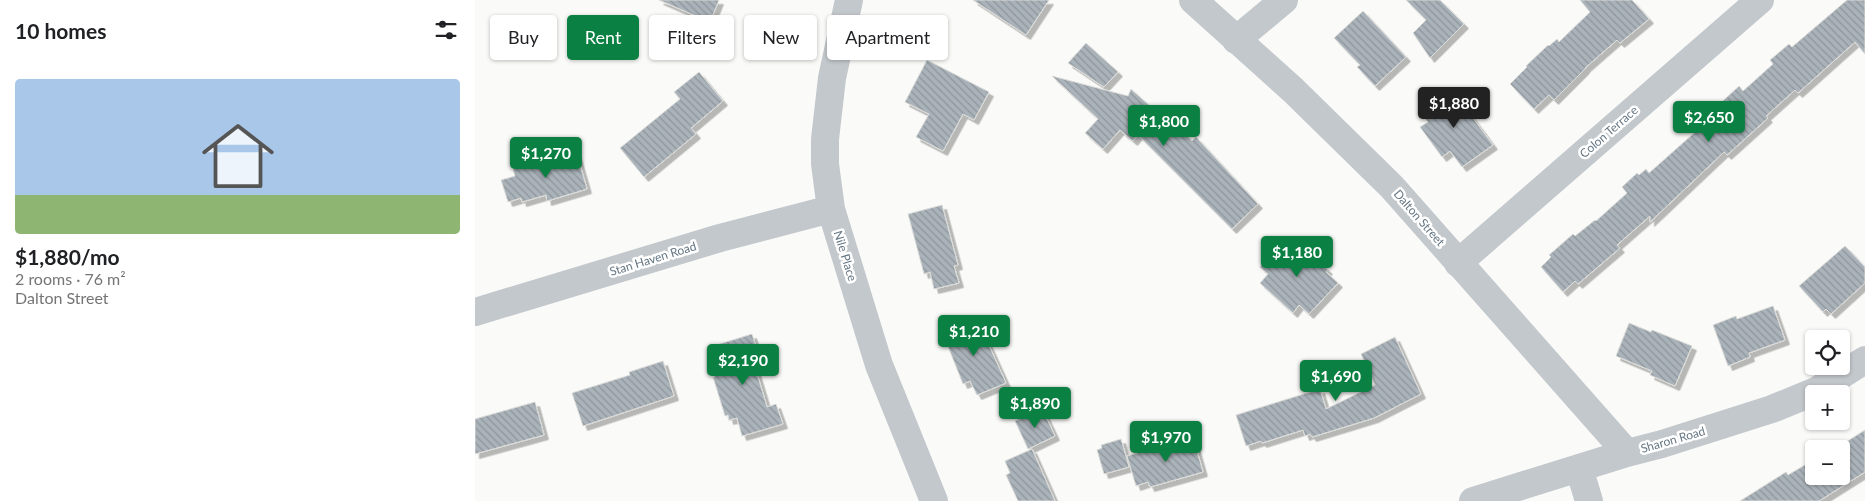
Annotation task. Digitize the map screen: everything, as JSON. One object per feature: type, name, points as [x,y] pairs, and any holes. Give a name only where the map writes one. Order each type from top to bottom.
[{"type":"street","name":"Nile Place","points":[[849,0],[832,78],[825,138],[825,164],[831,209],[879,365],[934,501]]},
{"type":"street","name":"Dalton Street","points":[[1193,0],[1293,90],[1392,187],[1458,264],[1627,453]]},
{"type":"street","points":[[1236,40],[1284,0]]},
{"type":"street","name":"Colon Terrace","points":[[1458,264],[1760,0]]},
{"type":"street","name":"Stan Haven Road","points":[[475,312],[720,238],[831,209]]},
{"type":"street","name":"Sharon Road","points":[[1473,501],[1772,409],[1816,391],[1865,360]]},
{"type":"street","points":[[1579,468],[1589,501]]},
{"type":"building","points":[[659,0],[719,0],[713,15],[694,15]]},
{"type":"building","points":[[973,0],[1049,0],[1026,35]]},
{"type":"building","points":[[1406,0],[1440,0],[1464,24],[1430,58],[1413,33],[1426,20]]},
{"type":"building","points":[[1580,0],[1632,0],[1649,19],[1620,43],[1617,40],[1585,68],[1554,100],[1549,95],[1534,109],[1510,84],[1548,45],[1557,39],[1559,42],[1590,12]]},
{"type":"building","points":[[1847,0],[1865,0],[1865,54],[1855,42],[1798,93],[1795,90],[1766,116],[1768,118],[1727,155],[1724,152],[1650,222],[1650,216],[1617,245],[1620,248],[1578,284],[1575,281],[1563,292],[1541,267],[1551,257],[1549,255],[1573,234],[1575,236],[1596,221],[1627,193],[1622,187],[1637,173],[1639,175],[1646,169],[1649,173],[1702,126],[1699,123],[1739,86],[1743,91],[1773,64],[1770,60],[1789,44],[1792,47]]},
{"type":"building","points":[[1363,11],[1406,57],[1375,86],[1357,67],[1360,65],[1334,38]]},
{"type":"building","points":[[1086,43],[1118,72],[1104,87],[1068,63]]},
{"type":"building","points":[[927,60],[989,92],[974,120],[963,114],[943,151],[916,137],[929,114],[905,102]]},
{"type":"building","points":[[699,72],[723,101],[691,128],[696,134],[644,177],[620,148],[680,99],[674,92]]},
{"type":"building","points":[[1052,76],[1128,96],[1131,89],[1179,132],[1181,130],[1192,141],[1196,137],[1258,204],[1232,229],[1138,135],[1133,141],[1120,130],[1103,149],[1085,133],[1098,119]]},
{"type":"building","points":[[1450,87],[1493,145],[1462,167],[1450,151],[1442,157],[1420,127],[1428,122],[1419,111]]},
{"type":"building","points":[[576,151],[587,189],[547,201],[546,195],[522,202],[521,198],[508,202],[501,180],[515,176],[513,169]]},
{"type":"building","points":[[942,205],[958,265],[954,266],[959,283],[934,289],[930,272],[924,274],[908,214]]},
{"type":"building","points":[[1287,238],[1302,252],[1304,249],[1328,270],[1326,272],[1338,283],[1309,314],[1299,305],[1293,313],[1260,283],[1268,274],[1260,267]]},
{"type":"building","points":[[1845,246],[1865,267],[1865,283],[1831,314],[1826,309],[1823,312],[1799,286]]},
{"type":"building","points":[[1773,306],[1785,340],[1749,353],[1750,357],[1728,366],[1713,325],[1736,316],[1737,319]]},
{"type":"building","points":[[977,319],[1006,383],[977,395],[970,381],[963,384],[943,334]]},
{"type":"building","points":[[1629,323],[1692,346],[1675,386],[1650,375],[1652,371],[1616,356]]},
{"type":"building","points":[[752,334],[762,365],[755,367],[767,407],[776,404],[783,424],[742,436],[737,418],[729,420],[728,415],[725,416],[713,377],[715,377],[714,373],[720,371],[713,346]]},
{"type":"building","points":[[1395,337],[1421,394],[1374,418],[1312,437],[1310,434],[1305,436],[1303,430],[1246,446],[1236,415],[1320,389],[1326,409],[1375,385],[1361,354]]},
{"type":"building","points":[[663,361],[674,396],[583,426],[572,393],[630,375],[629,372]]},
{"type":"building","points":[[535,402],[544,435],[475,454],[475,419]]},
{"type":"building","points":[[1042,408],[1055,436],[1028,449],[1015,421]]},
{"type":"building","points":[[1865,430],[1865,472],[1850,481],[1850,440]]},
{"type":"building","points":[[1193,437],[1203,472],[1150,487],[1148,482],[1136,486],[1127,456]]},
{"type":"building","points":[[1121,439],[1129,467],[1104,474],[1097,450],[1102,448],[1101,445]]},
{"type":"building","points":[[1032,449],[1055,501],[1018,501],[1006,475],[1010,473],[1005,461]]},
{"type":"building","points":[[1805,465],[1805,485],[1844,485],[1819,501],[1740,501],[1786,472],[1788,475]]}]
